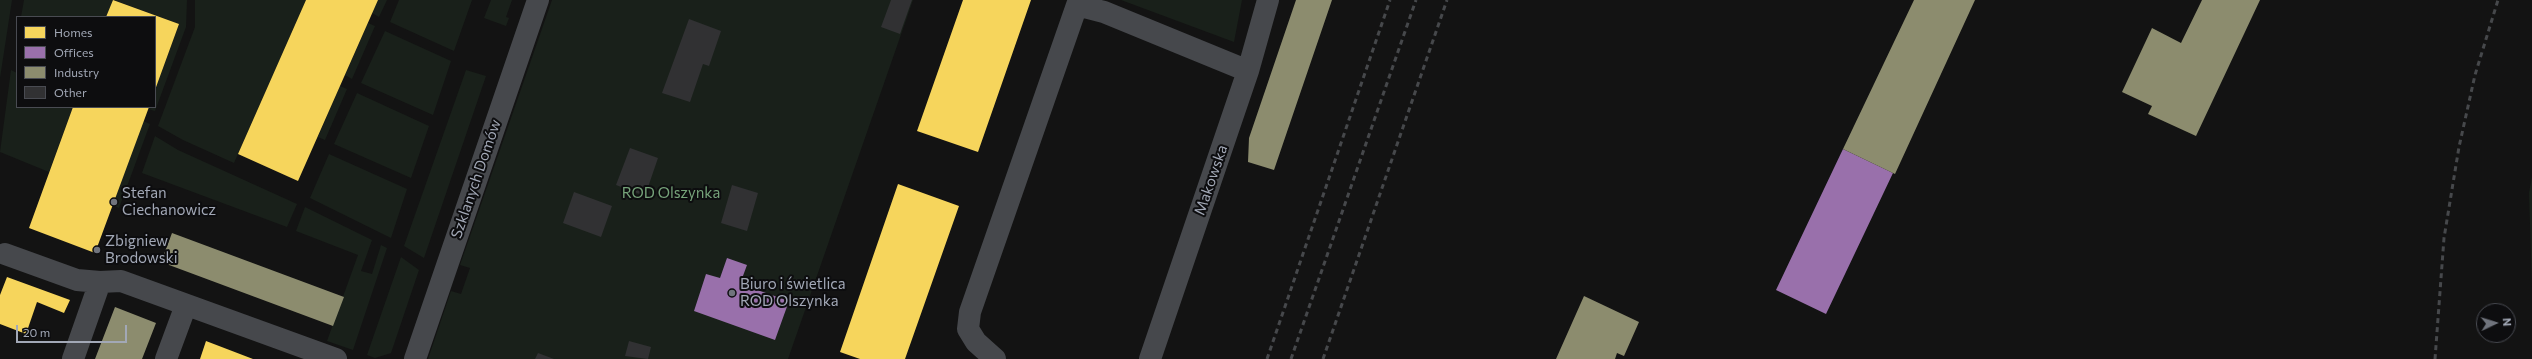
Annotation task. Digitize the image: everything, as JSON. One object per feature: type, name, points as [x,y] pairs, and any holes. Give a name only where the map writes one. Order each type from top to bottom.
[{"type":"street","name":"Szklanych Domów","points":[[415,359],[538,0]]},
{"type":"street","name":"Makowska","points":[[1150,359],[1248,72],[1268,0]]},
{"type":"street","points":[[995,359],[976,342],[968,329],[970,312],[1077,5],[1104,12],[1248,72]]},
{"type":"street","points":[[4,254],[77,280],[100,282],[121,281],[336,359]]},
{"type":"street","points":[[73,359],[100,282]]},
{"type":"street","points":[[166,359],[186,305]]},
{"type":"green space","points":[[0,0],[12,0],[0,78]]},
{"type":"green space","points":[[24,0],[113,0],[106,16],[21,16]]},
{"type":"green space","points":[[114,0],[187,0],[186,27],[155,111],[148,109],[156,108],[156,87],[179,24]]},
{"type":"green space","points":[[195,0],[306,0],[234,163],[183,140],[158,126],[195,27]]},
{"type":"green space","points":[[378,0],[387,0],[379,17],[372,13]]},
{"type":"green space","points":[[399,0],[472,0],[454,51],[390,22]]},
{"type":"green space","points":[[491,0],[512,0],[506,17],[509,18],[506,26],[484,18]]},
{"type":"green space","name":"ROD Olszynka","points":[[552,0],[913,0],[788,359],[428,359],[451,291],[461,294],[470,268],[460,265]]},
{"type":"green space","points":[[1121,0],[1242,0],[1234,42]]},
{"type":"green space","points":[[368,23],[375,26],[352,79],[345,75]]},
{"type":"green space","points":[[385,31],[451,61],[433,115],[361,83]]},
{"type":"green space","points":[[11,70],[16,72],[16,108],[73,108],[49,172],[0,152]]},
{"type":"green space","points":[[466,70],[486,76],[424,258],[404,246]]},
{"type":"green space","points":[[340,86],[347,89],[325,140],[318,137]]},
{"type":"green space","points":[[357,93],[429,126],[411,178],[334,144]]},
{"type":"green space","points":[[143,121],[150,124],[119,208],[112,205]]},
{"type":"green space","points":[[155,136],[178,150],[297,204],[287,227],[142,173]]},
{"type":"green space","points":[[329,154],[407,189],[391,238],[310,198]]},
{"type":"green space","points":[[2532,177],[2532,287],[2529,193]]},
{"type":"green space","points":[[305,207],[372,240],[361,271],[372,274],[381,245],[387,248],[353,350],[327,341],[358,255],[296,231]]},
{"type":"green space","points":[[401,257],[419,270],[391,353],[375,358],[367,355]]},
{"type":"building: Homes","points":[[113,0],[179,24],[156,87],[156,16],[106,16]]},
{"type":"building: Homes","points":[[306,0],[378,0],[298,181],[238,154]]},
{"type":"building: Homes","points":[[963,0],[1031,0],[978,152],[917,131]]},
{"type":"building: Homes","points":[[73,108],[149,108],[95,253],[29,228]]},
{"type":"building: Homes","points":[[898,184],[959,206],[905,359],[860,359],[840,352]]},
{"type":"building: Homes","points":[[7,277],[70,300],[64,313],[37,302],[26,334],[0,324],[0,295]]},
{"type":"building: Homes","points":[[206,341],[253,359],[200,359]]},
{"type":"building: Offices","points":[[1843,149],[1893,173],[1826,314],[1776,290]]},
{"type":"building: Offices","name":"Biuro i świetlica ROD Olszynka","points":[[727,258],[747,265],[740,284],[789,301],[775,340],[694,311],[706,274],[720,278]]},
{"type":"building: Industry","points":[[1296,0],[1332,0],[1274,170],[1248,162],[1249,138]]},
{"type":"building: Industry","points":[[1914,0],[1975,0],[1895,174],[1843,149]]},
{"type":"building: Industry","points":[[2202,0],[2260,0],[2196,136],[2148,114],[2152,106],[2122,92],[2152,28],[2181,43]]},
{"type":"building: Industry","points":[[172,233],[344,297],[333,326],[161,262]]},
{"type":"building: Industry","points":[[1584,296],[1639,322],[1624,356],[1617,353],[1615,359],[1556,359]]},
{"type":"building: Industry","points":[[115,307],[156,323],[142,359],[95,359]]},
{"type":"building: Other","points":[[891,0],[912,0],[900,34],[881,27]]},
{"type":"building: Other","points":[[689,19],[721,31],[709,66],[703,64],[690,102],[662,93]]},
{"type":"building: Other","points":[[630,148],[658,158],[645,196],[616,185]]},
{"type":"building: Other","points":[[732,185],[758,193],[747,231],[721,223]]},
{"type":"building: Other","points":[[574,192],[612,206],[601,237],[563,223]]},
{"type":"building: Other","points":[[629,341],[651,347],[648,359],[625,356]]},
{"type":"building: Other","points":[[538,353],[554,359],[535,359]]},
{"type":"railway","points":[[1267,359],[1390,0]]},
{"type":"railway","points":[[1291,359],[1416,0]]},
{"type":"railway","points":[[1323,359],[1447,0]]},
{"type":"railway","points":[[2435,359],[2444,238],[2459,147],[2475,75],[2498,0]]},
{"type":"place","name":"Stefan Ciechanowicz","points":[[114,202]]},
{"type":"place","name":"Zbigniew Brodowski","points":[[97,250]]},
{"type":"place","name":"Biuro i świetlica ROD Olszynka","points":[[732,293]]}]
